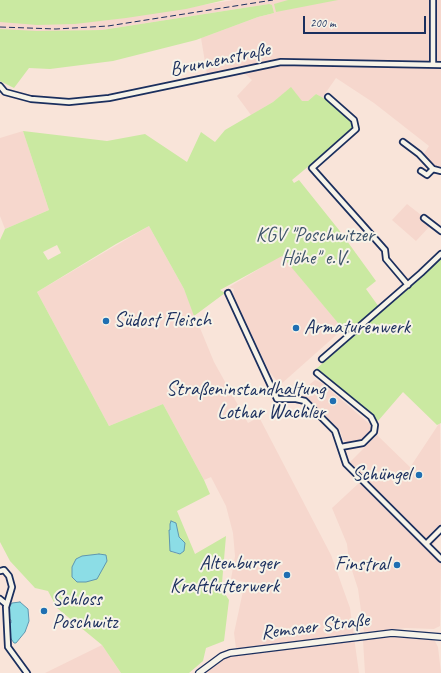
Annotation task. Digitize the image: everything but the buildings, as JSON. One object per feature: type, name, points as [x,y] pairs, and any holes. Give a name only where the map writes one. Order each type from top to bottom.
[{"type":"street","points":[[433,0],[433,65]]},
{"type":"street","name":"Brunnenstraße","points":[[0,86],[8,93],[48,101],[69,102],[109,98],[281,62],[441,65]]},
{"type":"street","points":[[328,97],[354,120],[356,129],[312,168],[385,250],[386,260],[408,285]]},
{"type":"street","points":[[403,142],[419,154],[433,169],[441,170]]},
{"type":"street","points":[[421,171],[427,175],[433,169]]},
{"type":"street","points":[[424,218],[441,231]]},
{"type":"street","points":[[322,359],[408,285],[441,254]]},
{"type":"street","points":[[228,293],[277,399],[296,399],[305,401],[335,432],[346,464],[441,559]]},
{"type":"street","points":[[318,373],[370,417],[375,425],[374,432],[363,443],[340,447]]},
{"type":"street","points":[[426,544],[441,529]]},
{"type":"street","points":[[0,571],[4,570],[9,576],[12,586],[6,604],[8,647],[10,653],[27,673]]},
{"type":"street","points":[[0,599],[6,604]]},
{"type":"street","name":"Remsaer Straße","points":[[199,673],[222,656],[230,653],[392,633],[441,637]]},
{"type":"shaded area","points":[[234,0],[441,0],[441,167],[432,165],[423,155],[429,146],[374,103],[336,78],[322,98],[316,94],[308,101],[302,102],[291,88],[273,102],[251,115],[237,96],[252,80],[244,73],[208,80],[201,38],[258,17],[274,13],[269,4],[102,30],[0,33],[0,18],[101,21]]},
{"type":"shaded area","points":[[23,131],[49,210],[5,229],[0,216],[0,138]]},
{"type":"shaded area","points":[[407,204],[425,218],[423,220],[430,226],[416,241],[392,220]]},
{"type":"shaded area","points":[[149,226],[184,289],[214,362],[248,423],[259,417],[331,555],[350,608],[359,673],[203,673],[224,659],[237,656],[234,633],[245,582],[231,579],[235,556],[233,533],[226,506],[211,477],[204,480],[163,404],[109,426],[37,292]]},
{"type":"shaded area","points":[[282,255],[343,329],[280,385],[269,371],[233,296],[234,289],[229,287]]},
{"type":"shaded area","points":[[315,380],[322,383],[373,427],[366,437],[354,444],[343,440],[340,430],[319,409],[307,399],[297,395]]},
{"type":"shaded area","points":[[440,422],[441,534],[429,550],[441,564],[440,626],[434,629],[406,628],[364,632],[358,589],[349,561],[347,544],[332,508],[359,483],[396,518],[401,515],[350,462],[377,435],[413,470],[411,466]]},
{"type":"shaded area","points":[[396,637],[425,638],[435,641],[438,647],[441,673],[365,673],[363,640]]},
{"type":"shaded area","points":[[102,645],[121,673],[45,673]]},
{"type":"green space","points":[[0,0],[225,0],[186,9],[126,18],[75,24],[37,25],[0,22]]},
{"type":"green space","points":[[288,0],[338,0],[276,12],[274,4]]},
{"type":"green space","points":[[269,4],[272,5],[274,13],[258,17],[196,40],[113,61],[50,69],[29,68],[14,88],[0,81],[0,29],[37,31],[102,30]]},
{"type":"green space","points":[[291,87],[302,101],[308,101],[316,94],[327,100],[349,118],[354,126],[352,130],[292,180],[294,183],[299,180],[339,230],[376,281],[366,289],[379,307],[345,336],[343,329],[282,256],[220,290],[225,293],[194,316],[184,289],[149,226],[116,244],[37,292],[109,426],[163,404],[210,494],[177,511],[195,554],[226,536],[222,583],[223,591],[229,600],[224,641],[206,648],[203,661],[189,673],[121,673],[102,645],[57,608],[48,591],[35,588],[10,561],[0,542],[0,240],[5,229],[49,210],[23,131],[107,141],[145,134],[187,162],[201,132],[215,142],[225,130],[273,102]],"holes":[[[57,245],[61,253],[48,260],[43,252]],[[170,524],[177,525],[176,530],[180,539],[178,554],[172,552]]]},
{"type":"green space","name":"KGV \"Poschwitzer Höhe\" e.V.","points":[[441,257],[441,423],[437,425],[403,392],[378,421],[316,369],[422,277]]},
{"type":"water","points":[[171,521],[176,523],[179,537],[185,543],[184,551],[180,554],[170,551],[169,530]]},
{"type":"water","points":[[99,554],[106,555],[107,561],[97,579],[86,582],[77,582],[72,577],[72,567],[76,559],[82,556]]},
{"type":"water","points":[[20,602],[28,609],[29,621],[25,632],[16,643],[14,643],[9,636],[8,623],[11,623],[11,620],[8,618],[8,609],[12,603]]},
{"type":"railway","points":[[0,27],[56,29],[108,26],[273,0]]},
{"type":"place","name":"Südost Fleisch","points":[[106,321]]},
{"type":"place","name":"Armaturenwerk","points":[[296,328]]},
{"type":"place","name":"Straßeninstandhaltung Lothar Wachler","points":[[333,401]]},
{"type":"place","name":"Schüngel","points":[[419,475]]},
{"type":"place","name":"Finstral","points":[[397,565]]},
{"type":"place","name":"Altenburger Kraftfutterwerk","points":[[287,575]]},
{"type":"place","name":"Schloss Poschwitz","points":[[44,611]]}]
